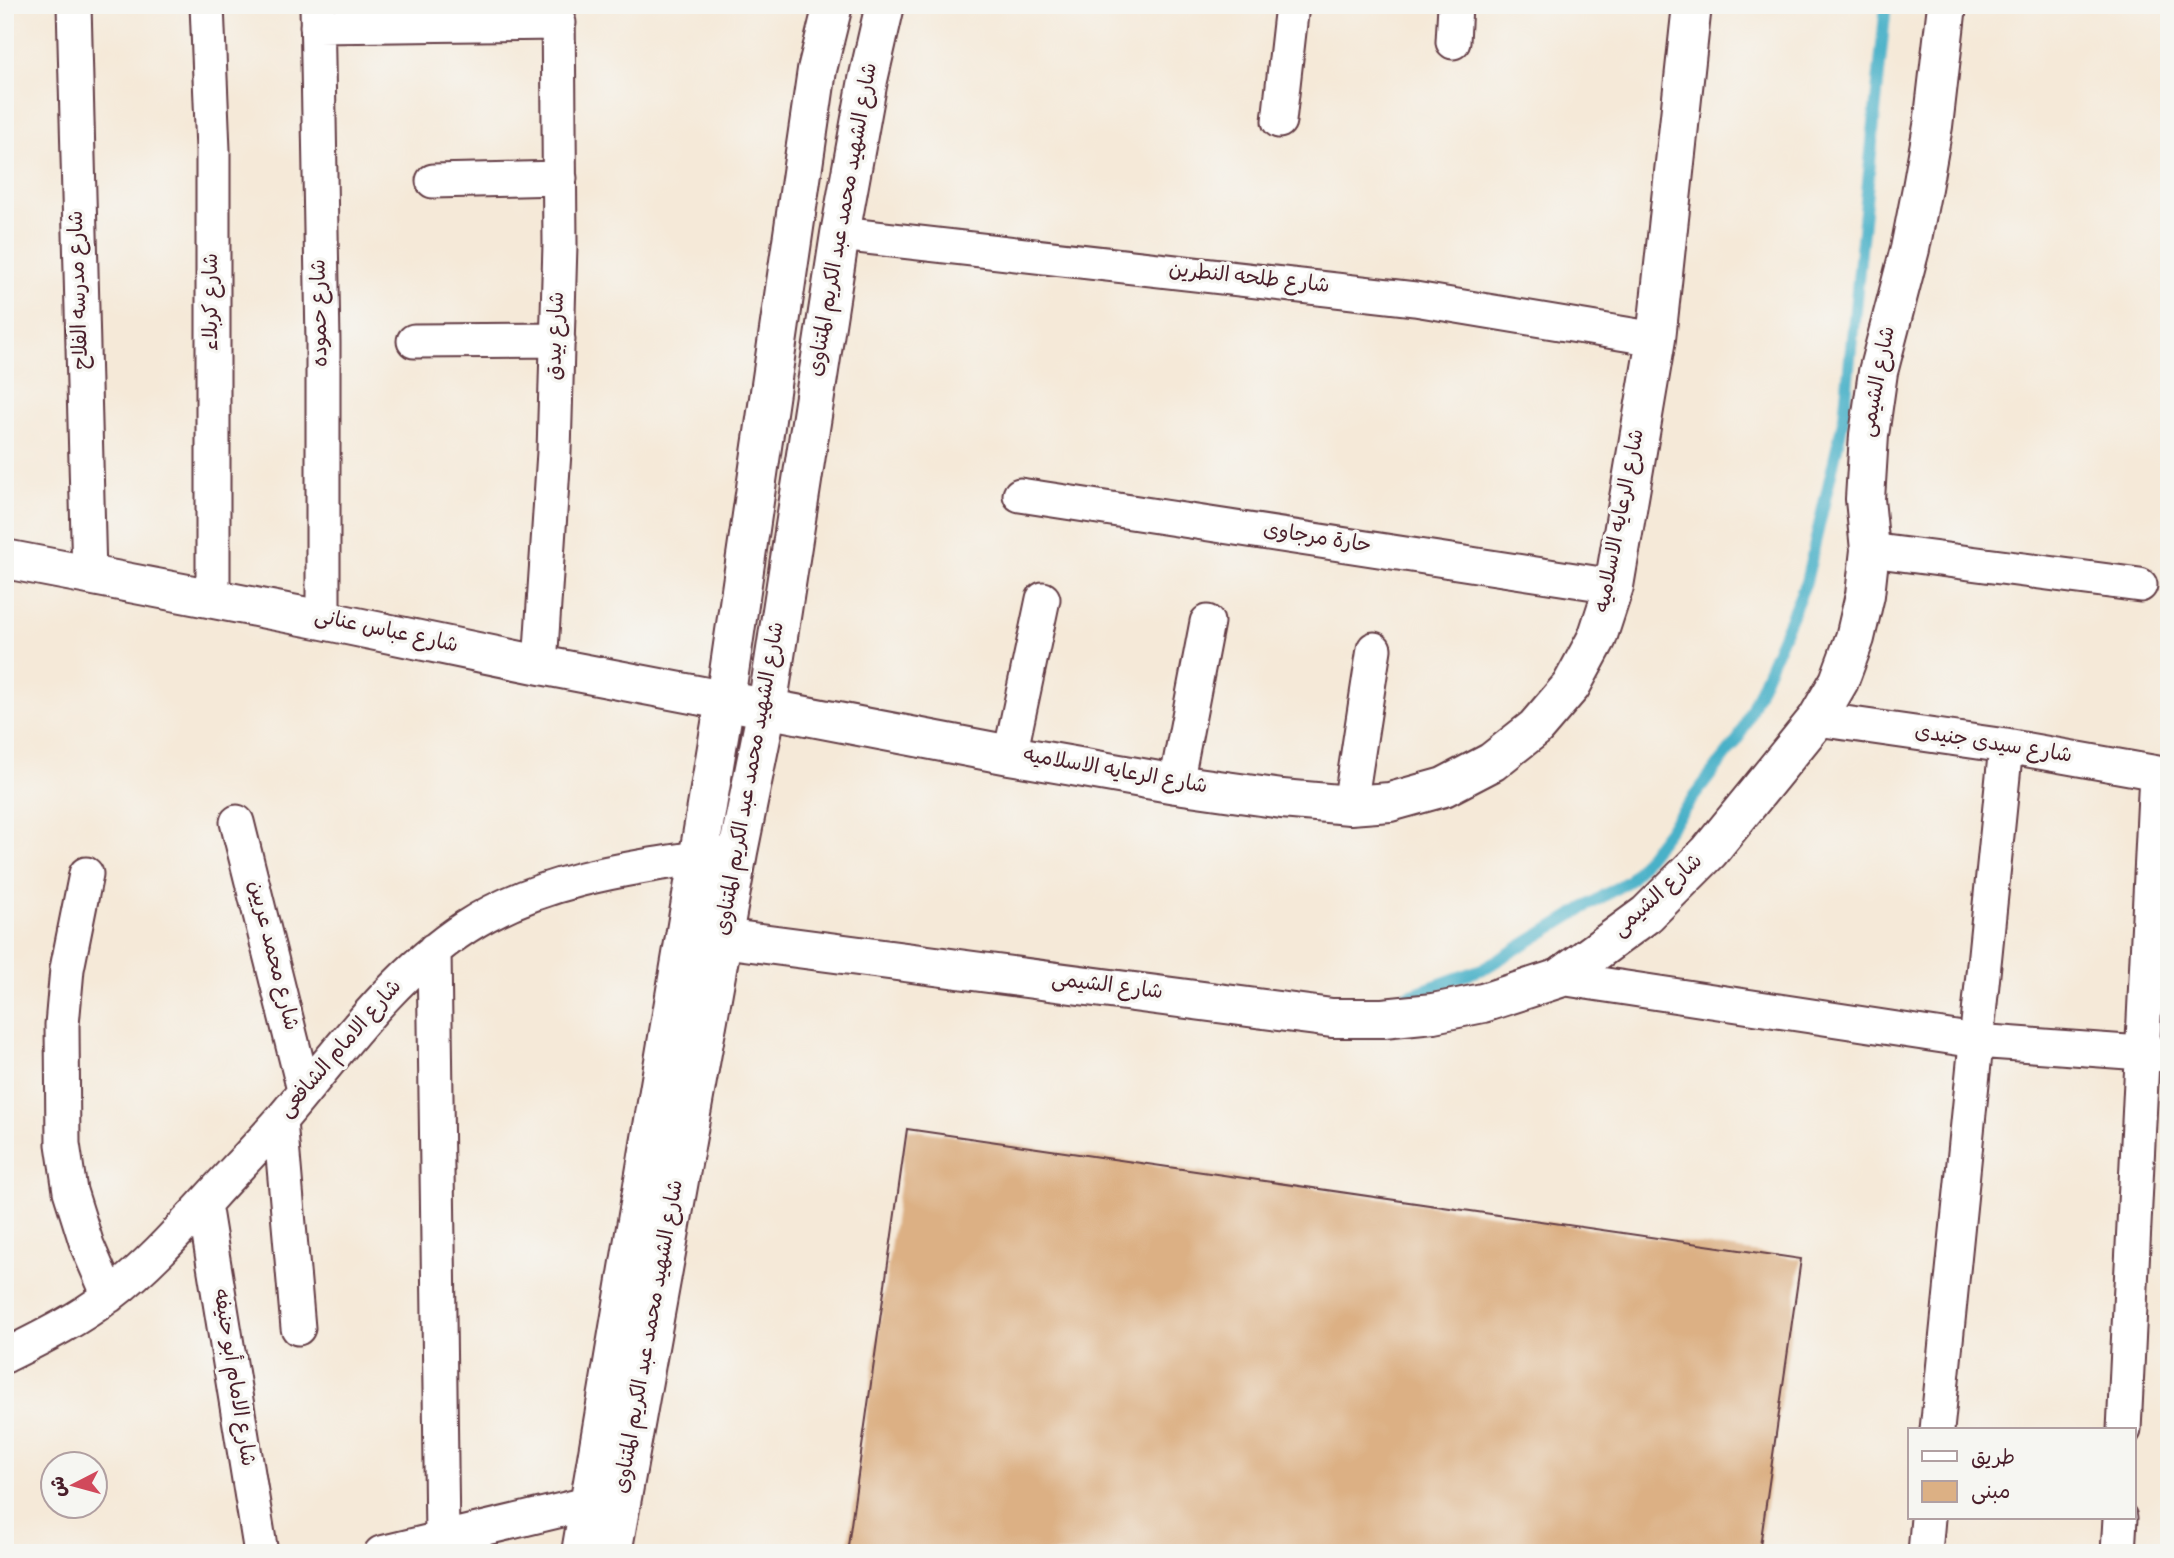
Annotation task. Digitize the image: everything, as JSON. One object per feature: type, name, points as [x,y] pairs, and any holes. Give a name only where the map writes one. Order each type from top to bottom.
[{"type":"street","name":"شارع مدرسه الفلاح","points":[[74,5],[89,575]]},
{"type":"street","name":"شارع كربلاء","points":[[207,5],[213,150],[214,599]]},
{"type":"street","name":"شارع الشهيد محمد عبد الكريم المتناوى","points":[[612,1553],[704,936],[698,858],[724,700],[817,70],[832,5]]},
{"type":"street","name":"شارع الشهيد محمد عبد الكريم المتناوى","points":[[581,1553],[704,936],[738,852],[767,708],[840,234],[868,80],[885,5]]},
{"type":"street","points":[[1279,121],[1292,5]]},
{"type":"street","points":[[1453,42],[1455,5]]},
{"type":"street","name":"شارع الرعايه الاسلاميه","points":[[767,708],[1176,784],[1282,799],[1350,805],[1390,802],[1444,787],[1492,762],[1535,728],[1571,686],[1597,638],[1614,586],[1656,339],[1692,5]]},
{"type":"street","name":"شارع الشيمى","points":[[704,936],[1332,1018],[1383,1018],[1433,1013],[1483,1003],[1560,978],[1647,914],[1709,852],[1817,719],[1839,681],[1855,638],[1866,595],[1870,551],[1865,499],[1870,422],[1878,372],[1910,249],[1925,175],[1947,5]]},
{"type":"street","points":[[317,15],[558,14]]},
{"type":"street","name":"شارع بيدق","points":[[540,666],[554,452],[558,340],[558,14]]},
{"type":"street","name":"شارع حموده","points":[[317,15],[323,343],[323,620]]},
{"type":"street","points":[[433,181],[560,178]]},
{"type":"street","name":"شارع طلحه النطرين","points":[[840,234],[1415,299],[1656,339]]},
{"type":"street","points":[[414,341],[558,340]]},
{"type":"street","name":"حارة مرجاوى","points":[[1020,495],[1614,586]]},
{"type":"street","points":[[1870,551],[2140,585]]},
{"type":"street","name":"شارع عباس عنانى","points":[[5,559],[323,620],[540,666],[767,708]]},
{"type":"street","points":[[1010,755],[1042,599]]},
{"type":"street","points":[[1176,784],[1208,622]]},
{"type":"street","points":[[1350,805],[1374,649]]},
{"type":"street","name":"شارع سيدى جنيدى","points":[[1817,719],[2006,746],[2162,774]]},
{"type":"street","points":[[1937,1428],[2006,746]]},
{"type":"street","points":[[2124,1428],[2155,1054],[2162,774]]},
{"type":"street","name":"شارع محمد عريين","points":[[237,822],[304,1090]]},
{"type":"street","name":"شارع الامام الشافعى","points":[[5,1356],[58,1329],[109,1296],[152,1259],[280,1121],[389,994],[434,950],[467,926],[527,896],[590,876],[738,852]]},
{"type":"street","points":[[86,874],[67,969],[63,1014],[63,1144],[71,1191],[88,1245],[109,1296]]},
{"type":"street","points":[[428,1544],[434,950]]},
{"type":"street","points":[[1560,978],[1976,1041],[2155,1054]]},
{"type":"street","points":[[280,1121],[298,1328]]},
{"type":"street","name":"شارع الامام أبو حنيفه","points":[[204,1204],[261,1553]]},
{"type":"street","points":[[381,1553],[428,1544],[591,1503]]},
{"type":"street","points":[[1925,1553],[1928,1520]]},
{"type":"street","points":[[2118,1553],[2120,1520]]},
{"type":"building","points":[[907,1129],[1801,1259],[1759,1553],[847,1553]]},
{"type":"waterway","points":[[1390,1002],[1485,968],[1630,880],[1739,738],[1806,582],[1844,417],[1886,5]]}]
